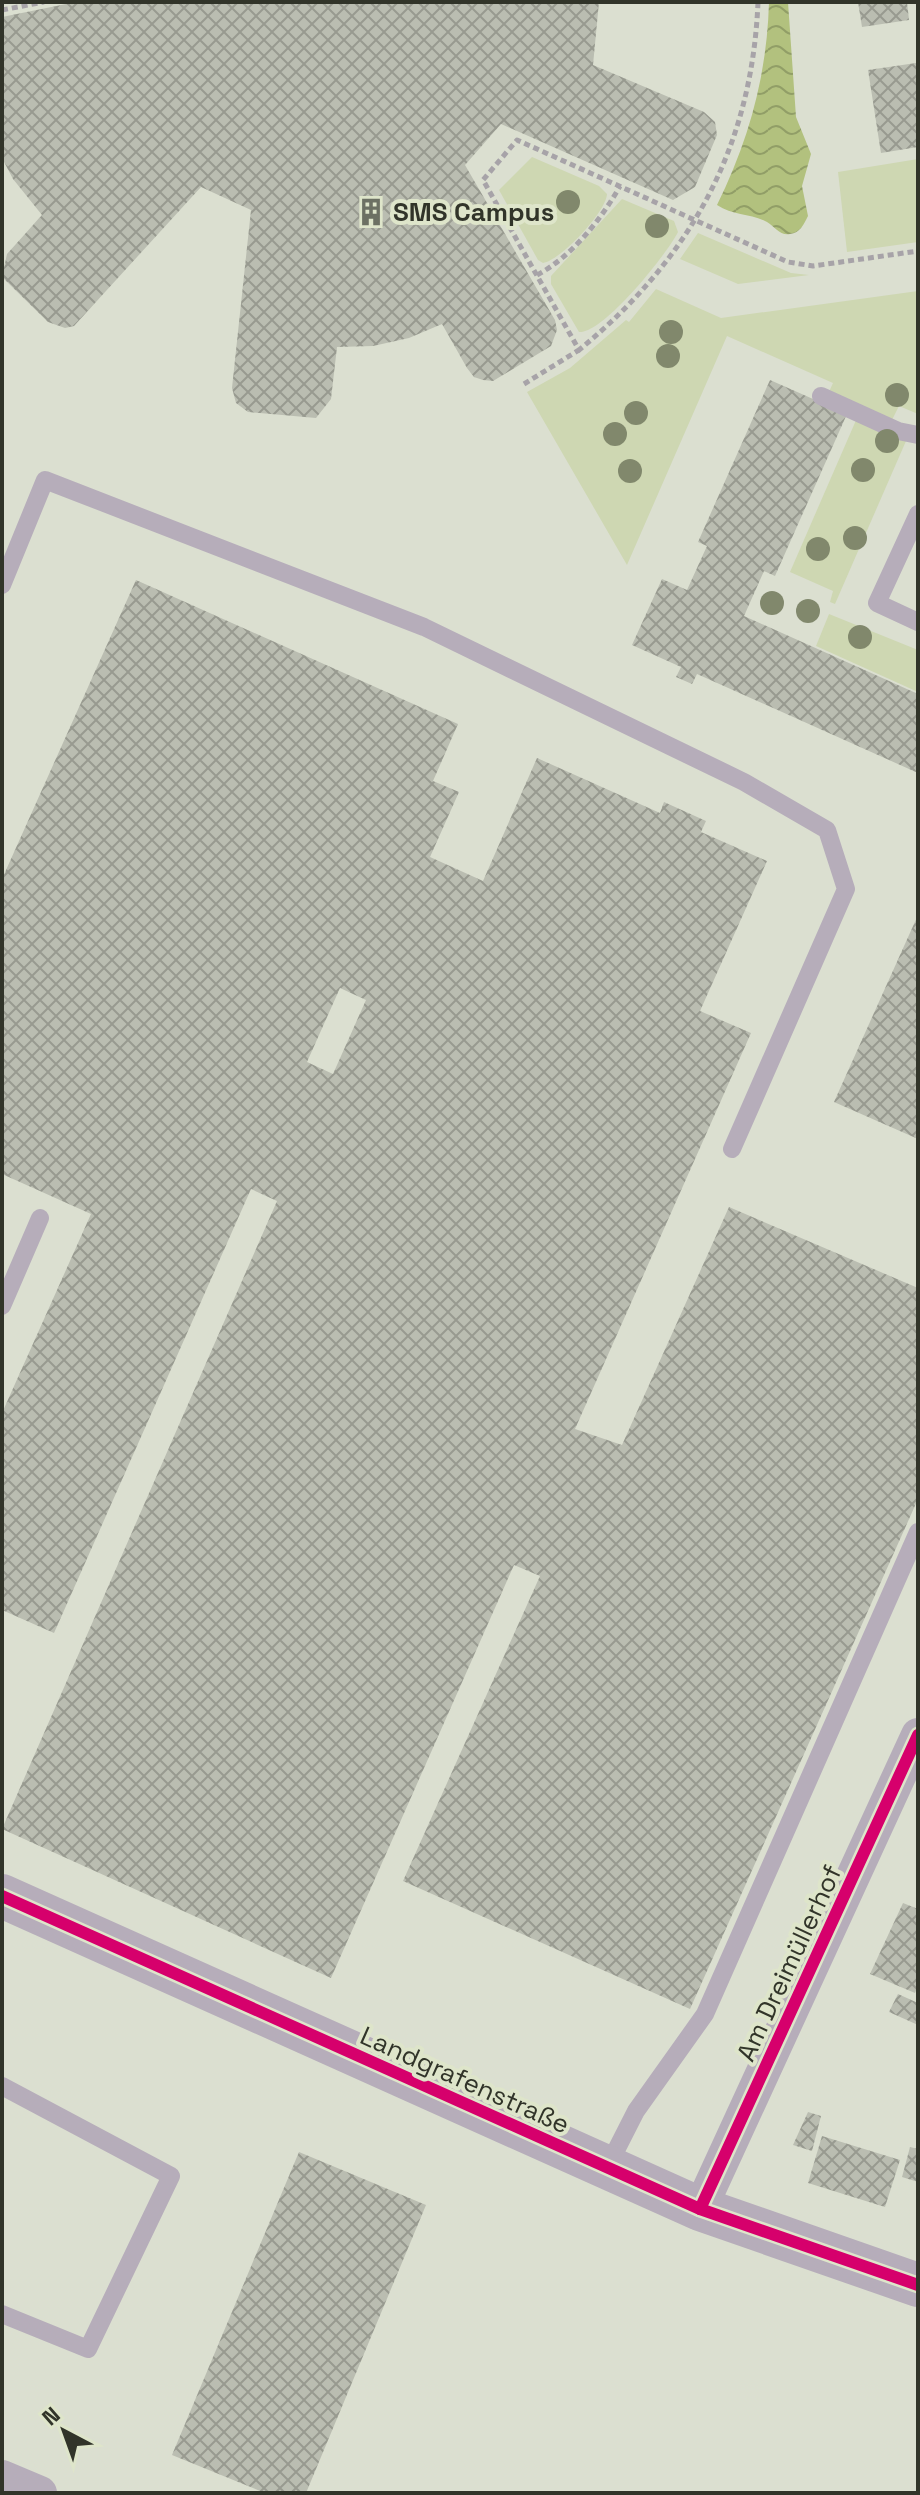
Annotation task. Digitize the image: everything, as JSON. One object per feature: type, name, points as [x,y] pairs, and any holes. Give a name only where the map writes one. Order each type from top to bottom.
[{"type":"street","name":"Am Dreimüllerhof","points":[[700,2209],[918,1735]]},
{"type":"street","name":"Landgrafenstraße","points":[[2,1896],[700,2209],[918,2285]]},
{"type":"lane","points":[[821,396],[898,431],[918,435]]},
{"type":"lane","points":[[2,585],[45,480],[424,627],[744,782],[827,830],[846,889],[732,1149]]},
{"type":"lane","points":[[918,514],[877,603],[918,622]]},
{"type":"lane","points":[[2,1306],[40,1218]]},
{"type":"lane","points":[[607,2168],[636,2111],[705,2014],[918,1532]]},
{"type":"lane","points":[[2,2086],[171,2176],[88,2349],[2,2314]]},
{"type":"path","points":[[2,10],[44,2]]},
{"type":"path","points":[[524,384],[579,350],[640,295],[683,242],[723,163],[740,114],[751,64],[758,2]]},
{"type":"path","points":[[579,350],[483,180],[517,140],[802,266],[918,251]]},
{"type":"path","points":[[537,275],[569,251],[604,211],[620,186]]},
{"type":"shaded area","points":[[532,157],[599,186],[607,194],[599,212],[581,234],[551,260],[543,263],[538,260],[499,190]]},
{"type":"shaded area","points":[[918,159],[918,242],[847,252],[838,172]]},
{"type":"shaded area","points":[[622,199],[674,221],[678,232],[648,274],[618,307],[590,329],[579,332],[551,284],[551,276]]},
{"type":"shaded area","points":[[698,233],[791,273],[809,275],[738,284],[680,259]]},
{"type":"shaded area","points":[[656,289],[721,318],[918,291],[918,414],[899,406],[891,422],[828,394],[833,383],[727,336],[627,565],[527,392],[570,368],[626,320],[629,322]]},
{"type":"shaded area","points":[[857,418],[906,441],[835,604],[830,602],[833,591],[790,572]]},
{"type":"shaded area","points":[[829,614],[918,650],[918,692],[816,646]]},
{"type":"water","points":[[769,2],[788,2],[796,117],[811,154],[802,186],[808,216],[799,230],[790,234],[780,232],[761,219],[717,205],[738,156],[754,106],[765,55]]},
{"type":"building","name":"SMS Campus","points":[[76,2],[599,2],[593,65],[704,112],[715,122],[717,135],[695,187],[673,200],[501,124],[465,165],[555,320],[557,330],[551,346],[493,381],[483,380],[474,377],[467,368],[442,324],[409,338],[373,346],[337,347],[331,399],[316,418],[248,412],[236,403],[232,388],[251,210],[201,187],[74,326],[65,328],[48,322],[2,277],[7,254],[42,215],[13,179],[2,158],[2,17]]},
{"type":"building","points":[[858,2],[907,2],[909,20],[862,27]]},
{"type":"building","points":[[916,63],[918,147],[881,153],[868,70]]},
{"type":"building","points":[[770,380],[847,414],[775,576],[764,571],[744,616],[918,694],[918,773],[697,674],[692,684],[676,677],[681,667],[632,645],[662,579],[687,590],[707,546],[698,542]]},
{"type":"building","points":[[136,580],[458,724],[433,781],[459,792],[430,857],[483,881],[537,758],[660,813],[664,802],[706,821],[701,832],[767,861],[700,1011],[751,1033],[575,1429],[622,1445],[729,1207],[918,1288],[918,1499],[690,2009],[403,1881],[540,1576],[514,1565],[331,1978],[2,1829],[277,1201],[251,1189],[54,1633],[2,1610],[2,1413],[91,1214],[2,1174],[2,879]],"holes":[[[340,988],[366,1000],[333,1074],[307,1062]]]},
{"type":"building","points":[[918,915],[918,1139],[834,1102]]},
{"type":"building","points":[[903,1903],[918,1909],[918,1986],[915,1993],[870,1974]]},
{"type":"building","points":[[898,1994],[918,2003],[918,2025],[889,2012]]},
{"type":"building","points":[[808,2112],[821,2116],[812,2151],[793,2145]]},
{"type":"building","points":[[822,2136],[900,2160],[885,2207],[808,2183]]},
{"type":"building","points":[[910,2147],[918,2149],[918,2182],[902,2177]]},
{"type":"building","points":[[299,2152],[426,2205],[306,2493],[265,2493],[172,2455]]},
{"type":"cycle path","points":[[700,2209],[918,1735]]},
{"type":"cycle path","points":[[2,1896],[700,2209],[918,2285]]},
{"type":"place","name":"SMS Campus","points":[[371,212]]}]
